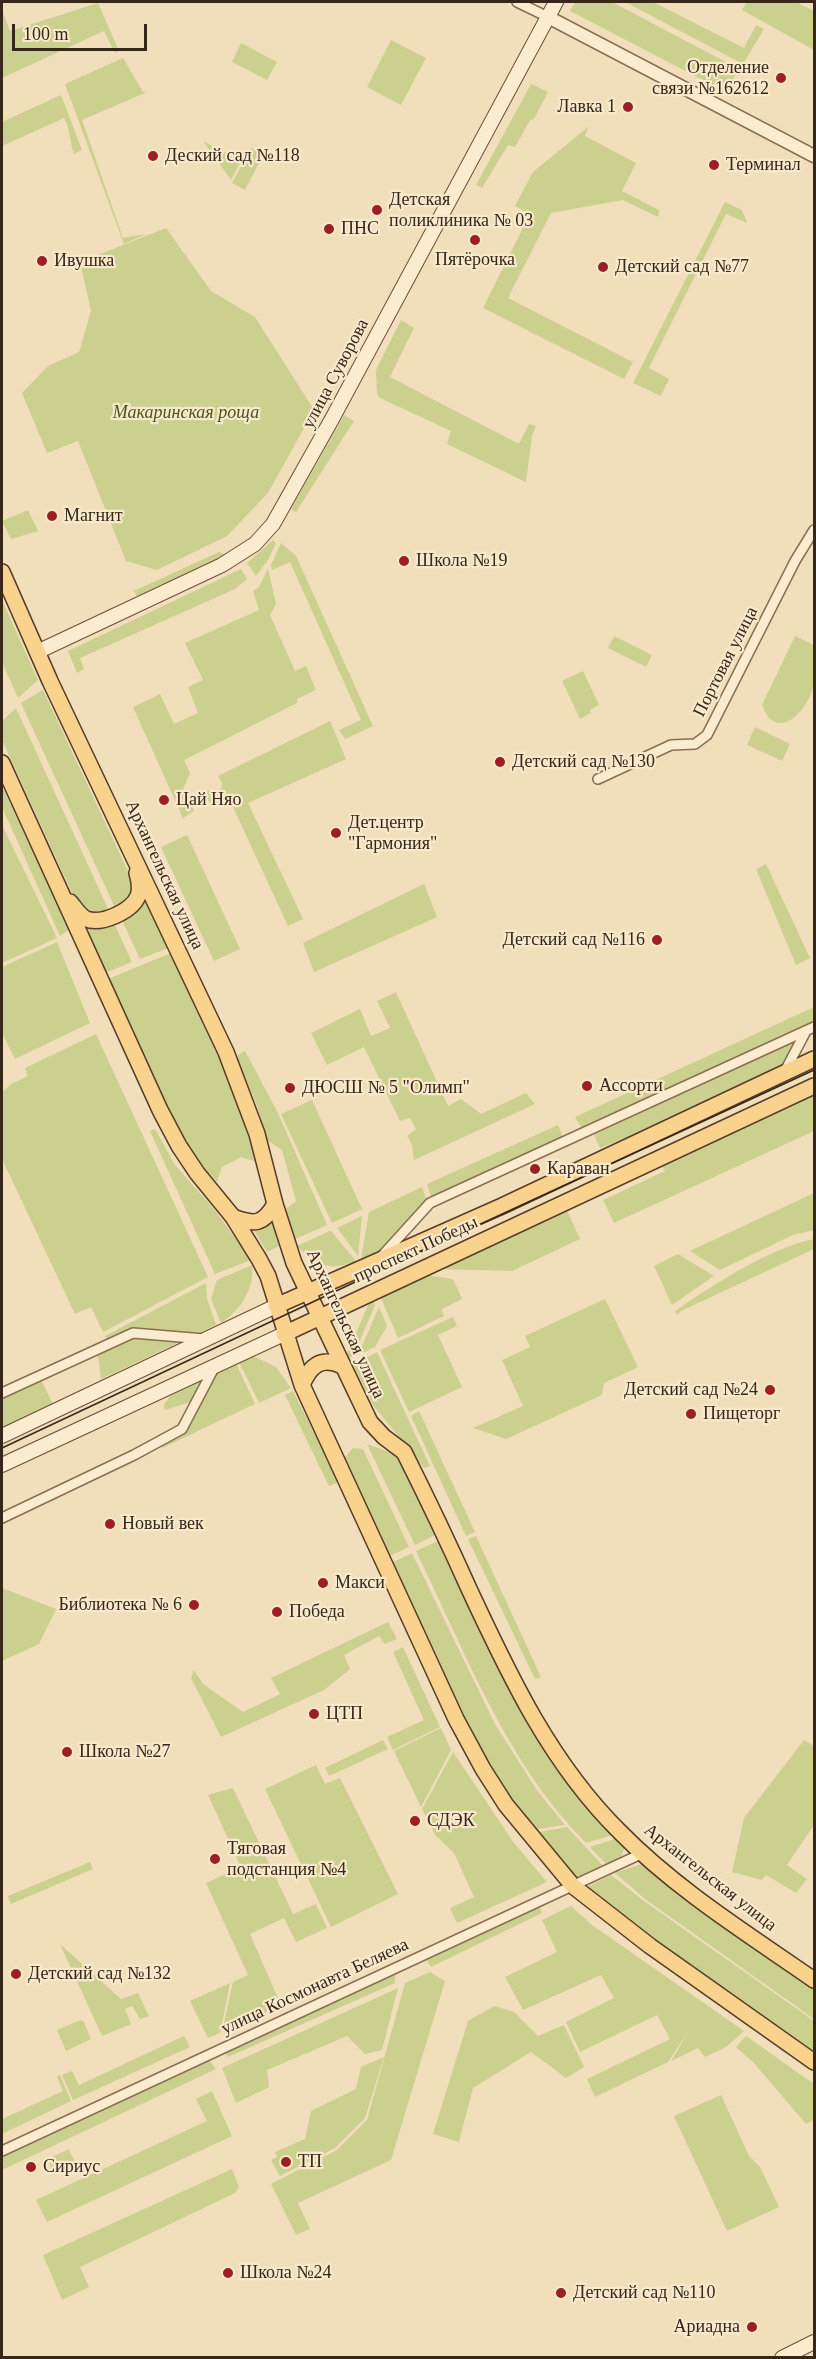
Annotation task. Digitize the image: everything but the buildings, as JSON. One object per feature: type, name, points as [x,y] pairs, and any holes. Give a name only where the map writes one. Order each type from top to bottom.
[{"type":"main road","name":"улица Суворова","points":[[38,652],[222,565],[255,544],[269,529],[282,510],[332,419],[556,2]]},
{"type":"main road","name":"Архангельская улица","points":[[2,572],[238,1083],[257,1134],[288,1246],[307,1292],[370,1422],[384,1437],[404,1452],[497,1648],[542,1733],[599,1810],[643,1853],[688,1891],[814,1980]]},
{"type":"main road","points":[[2,763],[160,1110],[179,1146],[197,1173],[233,1217],[260,1259],[302,1385],[456,1719],[483,1769],[511,1812],[573,1886],[650,1946],[814,2062]]},
{"type":"main road","points":[[58,885],[78,913],[87,919],[102,920],[126,910],[138,896],[140,886],[134,856]]},
{"type":"main road","name":"проспект Победы","points":[[2,1436],[276,1306],[502,1206],[814,1059]]},
{"type":"main road","name":"проспект Победы","points":[[2,1465],[814,1086]]},
{"type":"main road","points":[[233,1217],[255,1223],[267,1217],[275,1204]]},
{"type":"main road","points":[[302,1385],[308,1372],[318,1364],[332,1362],[342,1366]]},
{"type":"main road","points":[[782,2358],[814,2342]]},
{"type":"street","points":[[517,2],[814,156]]},
{"type":"street","name":"Портовая улица","points":[[598,779],[671,745],[695,744],[707,735],[795,561],[814,530]]},
{"type":"street","points":[[784,1073],[810,1029]]},
{"type":"street","points":[[378,1260],[430,1203],[810,1029]]},
{"type":"street","points":[[2,1393],[133,1333],[206,1339]]},
{"type":"street","points":[[2,1518],[134,1455],[182,1429],[215,1366]]},
{"type":"street","name":"улица Космонавта Беляева","points":[[2,2151],[643,1853]]},
{"type":"green space","points":[[575,2],[612,2],[739,69],[726,92],[570,11]]},
{"type":"green space","points":[[625,2],[653,2],[744,48],[756,25],[764,29],[743,64]]},
{"type":"green space","points":[[747,2],[796,2],[814,11],[814,50],[742,10]]},
{"type":"green space","points":[[98,3],[119,51],[115,53],[104,31],[2,78],[2,10],[10,31]]},
{"type":"green space","points":[[391,40],[426,58],[401,105],[367,87]]},
{"type":"green space","points":[[241,43],[277,62],[267,80],[232,62]]},
{"type":"green space","points":[[123,58],[143,92],[147,92],[82,120],[123,238],[146,234],[124,244],[65,84]]},
{"type":"green space","points":[[531,84],[548,92],[534,119],[530,120],[515,147],[508,145],[482,188],[476,185]]},
{"type":"green space","points":[[61,95],[82,150],[74,154],[64,118],[2,146],[2,122]]},
{"type":"green space","points":[[588,127],[585,136],[636,163],[622,191],[659,210],[658,217],[623,200],[551,213],[508,298],[633,362],[624,379],[483,308],[530,214],[515,206],[533,172]]},
{"type":"green space","points":[[203,141],[241,161],[231,180]]},
{"type":"green space","points":[[251,148],[263,155],[245,190],[232,183]]},
{"type":"green space","points":[[725,202],[742,210],[747,223],[726,214],[649,368],[669,379],[661,396],[633,383]]},
{"type":"green space","name":"Макаринская роща","points":[[166,228],[211,291],[255,317],[314,410],[268,493],[227,536],[157,570],[126,561],[78,441],[47,453],[22,393],[48,366],[79,352],[91,311],[80,262]]},
{"type":"green space","points":[[401,320],[414,328],[390,377],[519,444],[529,424],[536,426],[532,436],[526,482],[447,444],[451,431],[380,398],[377,394],[376,370]]},
{"type":"green space","points":[[344,415],[354,421],[296,512],[291,509]]},
{"type":"green space","points":[[28,510],[38,531],[11,539],[2,521]]},
{"type":"green space","points":[[273,540],[276,543],[268,560],[256,576],[247,563]]},
{"type":"green space","points":[[281,543],[296,556],[373,726],[345,739],[339,730],[361,720],[290,562],[272,570],[271,565]]},
{"type":"green space","points":[[219,552],[226,555],[137,596],[134,591]]},
{"type":"green space","points":[[241,569],[247,579],[235,589],[80,658],[84,669],[77,673],[68,651]]},
{"type":"green space","points":[[268,569],[276,604],[270,615],[295,671],[306,666],[316,690],[297,699],[297,703],[184,760],[190,773],[183,789],[194,811],[183,818],[133,707],[160,694],[174,724],[198,713],[188,687],[203,680],[185,643],[259,610],[253,591],[259,587]]},
{"type":"green space","points":[[2,600],[38,680],[18,698],[2,662]]},
{"type":"green space","points":[[614,636],[652,655],[646,667],[608,648]]},
{"type":"green space","points":[[795,636],[814,645],[814,684],[809,699],[798,714],[784,723],[777,722],[768,717],[762,705]]},
{"type":"green space","points":[[583,671],[599,705],[580,719],[562,681]]},
{"type":"green space","points":[[43,690],[134,884],[134,894],[116,910],[21,703]]},
{"type":"green space","points":[[16,708],[110,913],[93,916],[77,904],[2,740],[2,721]]},
{"type":"green space","points":[[330,721],[346,759],[248,803],[303,919],[288,926],[233,807],[212,807],[204,791],[221,789],[222,783],[218,776]]},
{"type":"green space","points":[[755,727],[790,744],[782,761],[747,745]]},
{"type":"green space","points":[[2,786],[70,929],[60,936],[2,807]]},
{"type":"green space","points":[[2,825],[57,938],[2,963]]},
{"type":"green space","points":[[187,835],[240,949],[214,961],[161,847]]},
{"type":"green space","points":[[766,864],[810,958],[796,965],[756,869]]},
{"type":"green space","points":[[424,884],[437,917],[314,972],[303,943]]},
{"type":"green space","points":[[144,895],[168,948],[140,959],[121,918]]},
{"type":"green space","points":[[80,920],[113,921],[132,962],[105,973]]},
{"type":"green space","points":[[57,942],[90,1023],[15,1059],[2,1033],[2,967]]},
{"type":"green space","points":[[171,953],[232,1087],[257,1162],[241,1157],[222,1167],[217,1182],[200,1162],[170,1113],[108,979]]},
{"type":"green space","points":[[396,992],[448,1106],[461,1099],[481,1114],[526,1093],[535,1104],[414,1160],[412,1145],[407,1136],[416,1129],[410,1118],[400,1121],[364,1047],[327,1065],[311,1033],[360,1009],[371,1036],[390,1028],[377,1001]]},
{"type":"green space","points":[[814,1007],[814,1023],[583,1130],[575,1117]]},
{"type":"green space","points":[[96,1034],[208,1277],[103,1332],[91,1307],[75,1314],[2,1159],[2,1093],[11,1084],[28,1076],[25,1068]]},
{"type":"green space","points":[[796,1040],[783,1065],[647,1130],[600,1148],[594,1135]]},
{"type":"green space","points":[[245,1051],[278,1113],[327,1225],[295,1239],[286,1209],[296,1201],[282,1150],[267,1140],[257,1106],[238,1060],[238,1055]]},
{"type":"green space","points":[[814,1091],[814,1131],[614,1223],[603,1200],[665,1171],[661,1164]]},
{"type":"green space","points":[[312,1100],[362,1209],[332,1223],[281,1114]]},
{"type":"green space","points":[[558,1125],[564,1139],[432,1200],[427,1184]]},
{"type":"green space","points":[[155,1129],[175,1165],[214,1209],[251,1260],[215,1274],[150,1131]]},
{"type":"green space","points":[[422,1187],[427,1202],[382,1249],[361,1259],[369,1212]]},
{"type":"green space","points":[[814,1193],[814,1230],[793,1235],[720,1270],[690,1251]]},
{"type":"green space","points":[[565,1206],[580,1239],[512,1271],[436,1269]]},
{"type":"green space","points":[[362,1216],[358,1256],[337,1228]]},
{"type":"green space","points":[[271,1218],[279,1246],[267,1252],[252,1227]]},
{"type":"green space","points":[[331,1231],[356,1261],[338,1266],[324,1265],[297,1246]]},
{"type":"green space","points":[[814,1239],[814,1249],[681,1311],[677,1315],[675,1311],[706,1290],[760,1259],[779,1250]]},
{"type":"green space","points":[[678,1254],[714,1276],[672,1305],[654,1266]]},
{"type":"green space","points":[[252,1265],[251,1282],[245,1298],[221,1323],[211,1299],[217,1280]]},
{"type":"green space","points":[[425,1275],[453,1279],[462,1299],[442,1309],[444,1316],[398,1338],[380,1296]]},
{"type":"green space","points":[[206,1283],[207,1298],[216,1325],[101,1379],[98,1355],[111,1349],[105,1336]]},
{"type":"green space","points":[[605,1299],[638,1367],[604,1383],[602,1395],[506,1439],[473,1428],[523,1406],[502,1360],[530,1347],[525,1336]]},
{"type":"green space","points":[[373,1301],[375,1305],[354,1355],[349,1358],[347,1354],[369,1303]]},
{"type":"green space","points":[[379,1307],[387,1326],[375,1347],[358,1355]]},
{"type":"green space","points":[[453,1317],[457,1326],[438,1335],[462,1387],[409,1412],[380,1350]]},
{"type":"green space","points":[[377,1352],[430,1466],[424,1468],[373,1405],[353,1365]]},
{"type":"green space","points":[[253,1356],[276,1367],[291,1388],[259,1403],[238,1360]]},
{"type":"green space","points":[[235,1361],[255,1404],[162,1448],[160,1442],[182,1429],[214,1372]]},
{"type":"green space","points":[[39,1376],[56,1410],[2,1436],[2,1393]]},
{"type":"green space","points":[[200,1381],[191,1402],[165,1410],[164,1405],[170,1396]]},
{"type":"green space","points":[[293,1391],[339,1482],[329,1486],[285,1395]]},
{"type":"green space","points":[[419,1411],[475,1532],[466,1536],[411,1416]]},
{"type":"green space","points":[[367,1444],[400,1456],[437,1534],[415,1545]]},
{"type":"green space","points":[[353,1448],[363,1449],[409,1547],[385,1558],[348,1480],[344,1458]]},
{"type":"green space","points":[[476,1536],[541,1677],[535,1679],[468,1539]]},
{"type":"green space","points":[[442,1539],[533,1731],[566,1781],[613,1835],[586,1843],[558,1812],[510,1742],[489,1705],[416,1551]]},
{"type":"green space","points":[[412,1553],[495,1724],[536,1789],[565,1825],[532,1830],[517,1813],[459,1715],[389,1564]]},
{"type":"green space","points":[[2,1588],[56,1609],[39,1644],[2,1661]]},
{"type":"green space","points":[[388,1622],[397,1639],[385,1644],[379,1636],[344,1655],[350,1669],[324,1690],[221,1737],[191,1678],[194,1670],[203,1684],[243,1712],[280,1694],[271,1678]]},
{"type":"green space","points":[[403,1647],[440,1727],[393,1750],[387,1737],[424,1720],[393,1652]]},
{"type":"green space","points":[[441,1728],[451,1750],[421,1807],[394,1751]]},
{"type":"green space","points":[[383,1740],[388,1749],[329,1776],[325,1768]]},
{"type":"green space","points":[[804,1740],[814,1746],[814,1825],[787,1865],[807,1879],[796,1893],[766,1875],[762,1880],[732,1872],[744,1818]]},
{"type":"green space","points":[[453,1752],[514,1843],[547,1882],[457,1923],[450,1908],[474,1897],[454,1853],[436,1836],[422,1809]]},
{"type":"green space","points":[[316,1765],[325,1784],[340,1778],[398,1894],[331,1927],[265,1789]]},
{"type":"green space","points":[[233,1788],[293,1914],[316,1904],[327,1928],[296,1942],[284,1918],[250,1934],[281,2005],[222,2032],[233,1982],[248,1975],[206,1883],[241,1867],[208,1795]]},
{"type":"green space","points":[[567,1827],[603,1866],[576,1877],[534,1833]]},
{"type":"green space","points":[[618,1838],[625,1846],[621,1857],[606,1864],[590,1847]]},
{"type":"green space","points":[[90,1862],[93,1869],[11,1904],[8,1896]]},
{"type":"green space","points":[[647,1862],[686,1896],[814,1988],[814,2019],[645,1899],[615,1873]]},
{"type":"green space","points":[[611,1875],[644,1901],[814,2021],[814,2054],[664,1948],[587,1887]]},
{"type":"green space","points":[[539,1906],[542,1913],[431,1967],[426,1959]]},
{"type":"green space","points":[[571,1906],[592,1925],[744,2031],[726,2047],[705,2057],[698,2048],[671,2061],[690,2029],[668,2062],[595,2097],[587,2079],[670,2039],[657,2015],[580,2052],[566,2022],[614,1998],[601,1975],[523,2010],[505,1977],[557,1952],[542,1920]]},
{"type":"green space","points":[[60,1944],[121,1999],[138,1993],[149,2016],[140,2019],[132,2006],[125,2009],[131,2024],[102,2036]]},
{"type":"green space","points":[[430,1972],[445,1981],[391,2160],[298,2203],[310,2229],[296,2235],[271,2184],[337,2150],[367,2120],[405,1983]]},
{"type":"green space","points":[[395,1974],[395,1983],[228,2057],[225,2052]]},
{"type":"green space","points":[[230,1983],[220,2033],[208,2038],[190,2001]]},
{"type":"green space","points":[[398,1988],[382,2050],[365,2054],[347,2036],[267,2070],[269,2087],[236,2103],[222,2068]]},
{"type":"green space","points":[[494,2006],[514,2012],[538,2036],[564,2025],[584,2067],[566,2078],[531,2052],[473,2088],[459,2142],[433,2134],[468,2021]]},
{"type":"green space","points":[[81,2020],[91,2039],[66,2051],[57,2030]]},
{"type":"green space","points":[[184,2036],[190,2047],[73,2100],[62,2075],[72,2071],[79,2085]]},
{"type":"green space","points":[[746,2036],[814,2084],[814,2120],[806,2124],[753,2062],[736,2047]]},
{"type":"green space","points":[[384,2057],[365,2118],[335,2148],[280,2176],[271,2160],[277,2157],[275,2152],[305,2139],[311,2111],[356,2089],[361,2067]]},
{"type":"green space","points":[[209,2060],[216,2069],[2,2170],[2,2157]]},
{"type":"green space","points":[[60,2075],[71,2101],[2,2134],[2,2119],[63,2091],[57,2077]]},
{"type":"green space","points":[[212,2091],[232,2136],[47,2222],[36,2200],[207,2121],[196,2099]]},
{"type":"green space","points":[[721,2095],[749,2156],[760,2167],[779,2207],[727,2231],[674,2116]]},
{"type":"green space","points":[[69,2149],[76,2165],[54,2175],[48,2159]]},
{"type":"green space","points":[[232,2169],[239,2187],[235,2193],[80,2267],[89,2287],[62,2300],[43,2255]]},
{"type":"tram line","points":[[2,1448],[814,1070]]},
{"type":"place","name":"Отделение связи №162612","points":[[781,78]]},
{"type":"place","name":"Лавка 1","points":[[628,107]]},
{"type":"place","name":"Деский сад №118","points":[[153,156]]},
{"type":"place","name":"Терминал","points":[[714,165]]},
{"type":"place","name":"Детская поликлиника № 03","points":[[377,210]]},
{"type":"place","name":"ПНС","points":[[329,229]]},
{"type":"place","name":"Пятёрочка","points":[[475,240]]},
{"type":"place","name":"Ивушка","points":[[42,261]]},
{"type":"place","name":"Детский сад №77","points":[[603,267]]},
{"type":"place","name":"Магнит","points":[[52,516]]},
{"type":"place","name":"Школа №19","points":[[404,561]]},
{"type":"place","name":"Детский сад №130","points":[[500,762]]},
{"type":"place","name":"Цай Няо","points":[[164,800]]},
{"type":"place","name":"Дет.центр \"Гармония\"","points":[[336,833]]},
{"type":"place","name":"Детский сад №116","points":[[657,940]]},
{"type":"place","name":"Ассорти","points":[[587,1086]]},
{"type":"place","name":"ДЮСШ № 5 \"Олимп\"","points":[[290,1088]]},
{"type":"place","name":"Караван","points":[[535,1169]]},
{"type":"place","name":"Детский сад №24","points":[[770,1390]]},
{"type":"place","name":"Пищеторг","points":[[691,1414]]},
{"type":"place","name":"Новый век","points":[[110,1524]]},
{"type":"place","name":"Макси","points":[[323,1583]]},
{"type":"place","name":"Библиотека № 6","points":[[194,1605]]},
{"type":"place","name":"Победа","points":[[277,1612]]},
{"type":"place","name":"ЦТП","points":[[314,1714]]},
{"type":"place","name":"Школа №27","points":[[67,1752]]},
{"type":"place","name":"СДЭК","points":[[415,1821]]},
{"type":"place","name":"Тяговая подстанция №4","points":[[215,1859]]},
{"type":"place","name":"Детский сад №132","points":[[16,1974]]},
{"type":"place","name":"ТП","points":[[286,2162]]},
{"type":"place","name":"Сириус","points":[[31,2167]]},
{"type":"place","name":"Школа №24","points":[[228,2273]]},
{"type":"place","name":"Детский сад №110","points":[[561,2293]]},
{"type":"place","name":"Ариадна","points":[[752,2327]]}]
